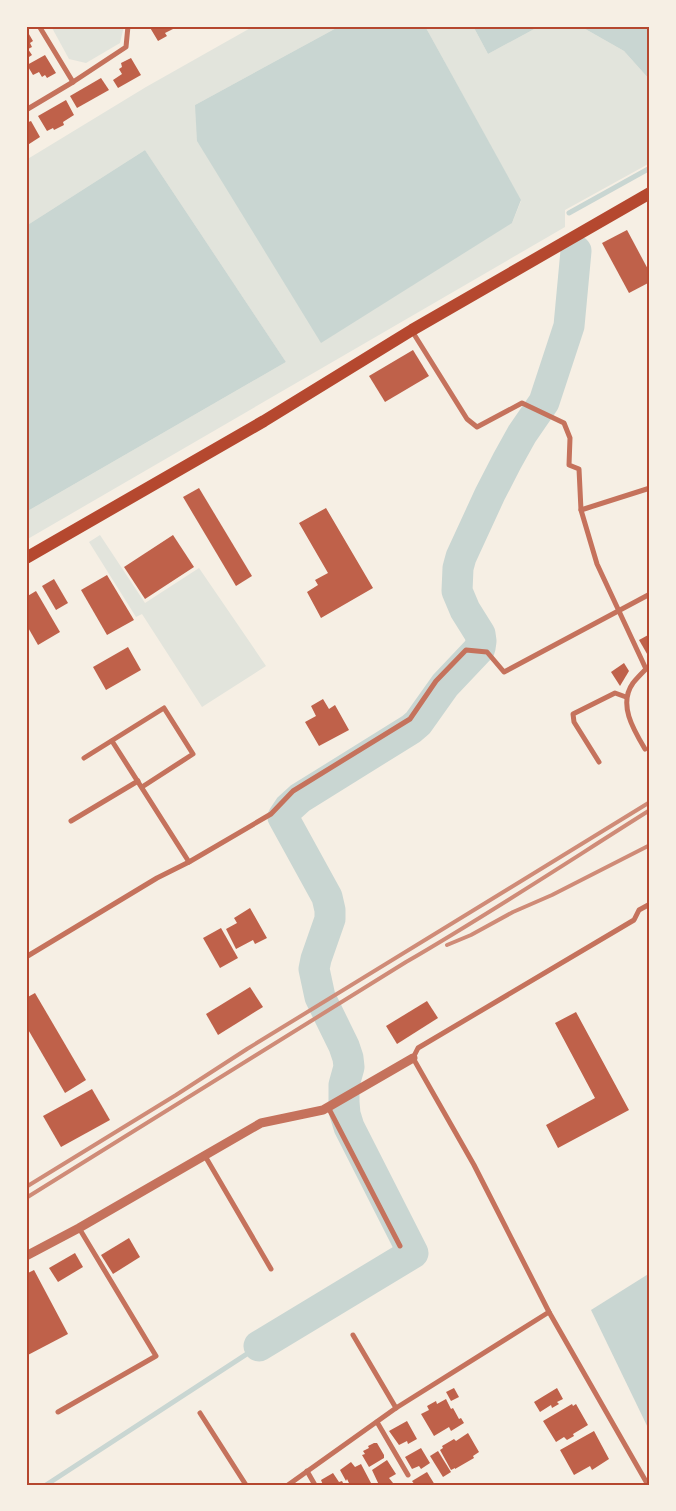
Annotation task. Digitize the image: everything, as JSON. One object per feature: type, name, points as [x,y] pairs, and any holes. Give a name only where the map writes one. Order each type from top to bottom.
[{"type":"highway","points":[[26,558],[264,421],[412,330],[650,193]]},
{"type":"street","points":[[39,26],[72,82]]},
{"type":"street","points":[[26,110],[126,47],[128,26]]},
{"type":"street","points":[[412,330],[467,419],[477,427],[522,403],[564,423],[570,438],[569,465],[579,469],[581,510],[597,564],[646,669],[632,684],[626,697],[627,712],[636,735],[645,749]]},
{"type":"street","points":[[581,510],[650,488]]},
{"type":"street","points":[[26,957],[157,878],[189,862],[271,814],[294,790],[410,719],[436,681],[466,650],[487,652],[504,672],[650,594]]},
{"type":"street","points":[[599,762],[574,722],[573,714],[615,693],[626,697]]},
{"type":"street","points":[[84,758],[164,708],[193,754],[142,787]]},
{"type":"street","points":[[112,740],[189,862]]},
{"type":"street","points":[[71,821],[138,781]]},
{"type":"street","points":[[26,1256],[79,1228],[261,1123],[323,1110],[414,1058],[418,1048],[634,920],[639,910],[650,904]]},
{"type":"street","points":[[414,1058],[474,1165],[549,1312],[648,1485]]},
{"type":"street","points":[[328,1107],[400,1246]]},
{"type":"street","points":[[205,1156],[271,1269]]},
{"type":"street","points":[[58,1412],[156,1356],[79,1228]]},
{"type":"street","points":[[288,1485],[396,1408],[549,1312]]},
{"type":"street","points":[[353,1335],[396,1408]]},
{"type":"street","points":[[200,1413],[246,1485]]},
{"type":"street","points":[[377,1422],[408,1475]]},
{"type":"street","points":[[307,1471],[315,1485]]},
{"type":"shaded area","points":[[51,26],[124,26],[120,43],[86,63],[69,59]]},
{"type":"shaded area","points":[[254,26],[340,26],[195,105],[512,223],[521,201],[425,26],[473,26],[488,54],[538,27],[580,26],[624,51],[650,80],[650,163],[565,210],[565,227],[26,540],[26,512],[286,362],[145,150],[26,226],[26,160],[146,87]]},
{"type":"shaded area","points":[[340,26],[425,26],[521,200],[512,223],[321,343],[197,141],[195,105]]},
{"type":"shaded area","points":[[473,26],[547,26],[538,27],[488,54]]},
{"type":"shaded area","points":[[580,26],[650,26],[650,80],[624,51]]},
{"type":"shaded area","points":[[145,150],[286,362],[26,512],[26,226]]},
{"type":"shaded area","points":[[100,535],[145,603],[199,568],[266,666],[202,707],[142,614],[136,617],[89,542]]},
{"type":"shaded area","points":[[650,1273],[650,1432],[591,1310]]},
{"type":"building","points":[[149,26],[171,26],[173,29],[165,33],[167,36],[158,41]]},
{"type":"building","points":[[26,29],[33,41],[30,43],[32,47],[28,49],[32,55],[26,59]]},
{"type":"building","points":[[45,55],[56,73],[47,78],[45,75],[42,77],[39,72],[33,75],[27,65]]},
{"type":"building","points":[[131,58],[141,75],[118,88],[113,80],[122,74],[119,69],[122,67],[121,63]]},
{"type":"building","points":[[101,78],[109,90],[77,108],[70,96]]},
{"type":"building","points":[[66,100],[74,115],[63,122],[64,125],[47,131],[38,116]]},
{"type":"building","points":[[31,121],[40,137],[26,146],[26,123]]},
{"type":"building","points":[[627,230],[650,273],[650,282],[629,293],[602,243]]},
{"type":"building","points":[[413,350],[429,376],[385,402],[369,376]]},
{"type":"building","points":[[199,488],[252,576],[236,586],[183,497]]},
{"type":"building","points":[[326,508],[373,588],[321,618],[307,592],[318,585],[315,580],[328,573],[299,523]]},
{"type":"building","points":[[173,535],[194,567],[145,599],[124,567]]},
{"type":"building","points":[[107,575],[134,620],[107,635],[81,590]]},
{"type":"building","points":[[54,579],[68,603],[56,610],[42,586]]},
{"type":"building","points":[[36,591],[60,632],[38,645],[26,624],[26,597]]},
{"type":"building","points":[[650,634],[650,659],[639,640]]},
{"type":"building","points":[[128,647],[141,670],[106,690],[93,667]]},
{"type":"building","points":[[624,663],[629,671],[620,686],[611,672]]},
{"type":"building","points":[[323,699],[329,709],[335,705],[349,730],[319,746],[305,722],[316,716],[311,706]]},
{"type":"building","points":[[250,908],[267,938],[255,944],[253,940],[236,949],[226,929],[237,923],[234,918]]},
{"type":"building","points":[[221,928],[238,958],[220,968],[203,938]]},
{"type":"building","points":[[250,987],[263,1007],[218,1035],[206,1014]]},
{"type":"building","points":[[35,993],[86,1080],[65,1093],[26,1026],[26,998]]},
{"type":"building","points":[[427,1001],[438,1018],[397,1044],[386,1026]]},
{"type":"building","points":[[576,1012],[629,1110],[558,1148],[546,1125],[595,1098],[555,1023]]},
{"type":"building","points":[[92,1089],[110,1120],[61,1147],[43,1116]]},
{"type":"building","points":[[129,1238],[140,1257],[113,1274],[101,1255]]},
{"type":"building","points":[[75,1253],[83,1267],[58,1282],[49,1268]]},
{"type":"building","points":[[34,1270],[68,1334],[26,1356],[26,1274]]},
{"type":"building","points":[[454,1388],[459,1397],[451,1401],[446,1392]]},
{"type":"building","points":[[557,1388],[563,1399],[552,1408],[551,1405],[540,1412],[534,1402]]},
{"type":"building","points":[[446,1399],[451,1409],[453,1408],[459,1419],[461,1418],[464,1423],[451,1431],[449,1427],[434,1436],[421,1414],[429,1410],[427,1406],[436,1401],[437,1404]]},
{"type":"building","points":[[572,1404],[573,1406],[576,1404],[588,1425],[567,1440],[564,1437],[556,1442],[543,1421]]},
{"type":"building","points":[[407,1421],[417,1439],[408,1444],[407,1441],[399,1445],[389,1431]]},
{"type":"building","points":[[594,1431],[609,1459],[592,1470],[590,1466],[574,1475],[560,1450]]},
{"type":"building","points":[[468,1433],[479,1452],[473,1456],[474,1458],[451,1470],[440,1450],[443,1448],[442,1446],[454,1439],[456,1441]]},
{"type":"building","points":[[377,1443],[384,1458],[369,1467],[362,1455],[365,1454],[363,1451],[369,1448],[368,1446]]},
{"type":"building","points":[[421,1448],[430,1463],[421,1469],[419,1466],[412,1469],[405,1457]]},
{"type":"building","points":[[438,1451],[451,1472],[443,1477],[430,1456]]},
{"type":"building","points":[[387,1460],[396,1474],[389,1478],[393,1483],[390,1485],[379,1485],[372,1470]]},
{"type":"building","points":[[351,1462],[355,1467],[361,1464],[371,1485],[350,1485],[347,1479],[346,1481],[340,1470]]},
{"type":"building","points":[[427,1472],[435,1485],[415,1485],[412,1481]]},
{"type":"building","points":[[333,1473],[339,1482],[342,1481],[344,1485],[323,1485],[321,1480]]},
{"type":"waterway","points":[[569,213],[650,168]]},
{"type":"waterway","points":[[259,1346],[413,1253],[349,1127],[345,1114],[344,1085],[349,1067],[348,1058],[320,997],[314,969],[330,919],[330,910],[327,897],[283,817],[289,808],[300,798],[418,723],[445,685],[480,648],[480,634],[465,610],[457,591],[458,568],[461,557],[507,461],[522,434],[544,402],[569,326],[576,251]]},
{"type":"waterway","points":[[46,1485],[259,1346]]},
{"type":"railway","points":[[26,1187],[650,802]]},
{"type":"railway","points":[[26,1198],[650,810]]},
{"type":"railway","points":[[447,945],[471,935],[513,912],[552,895],[650,845]]}]
